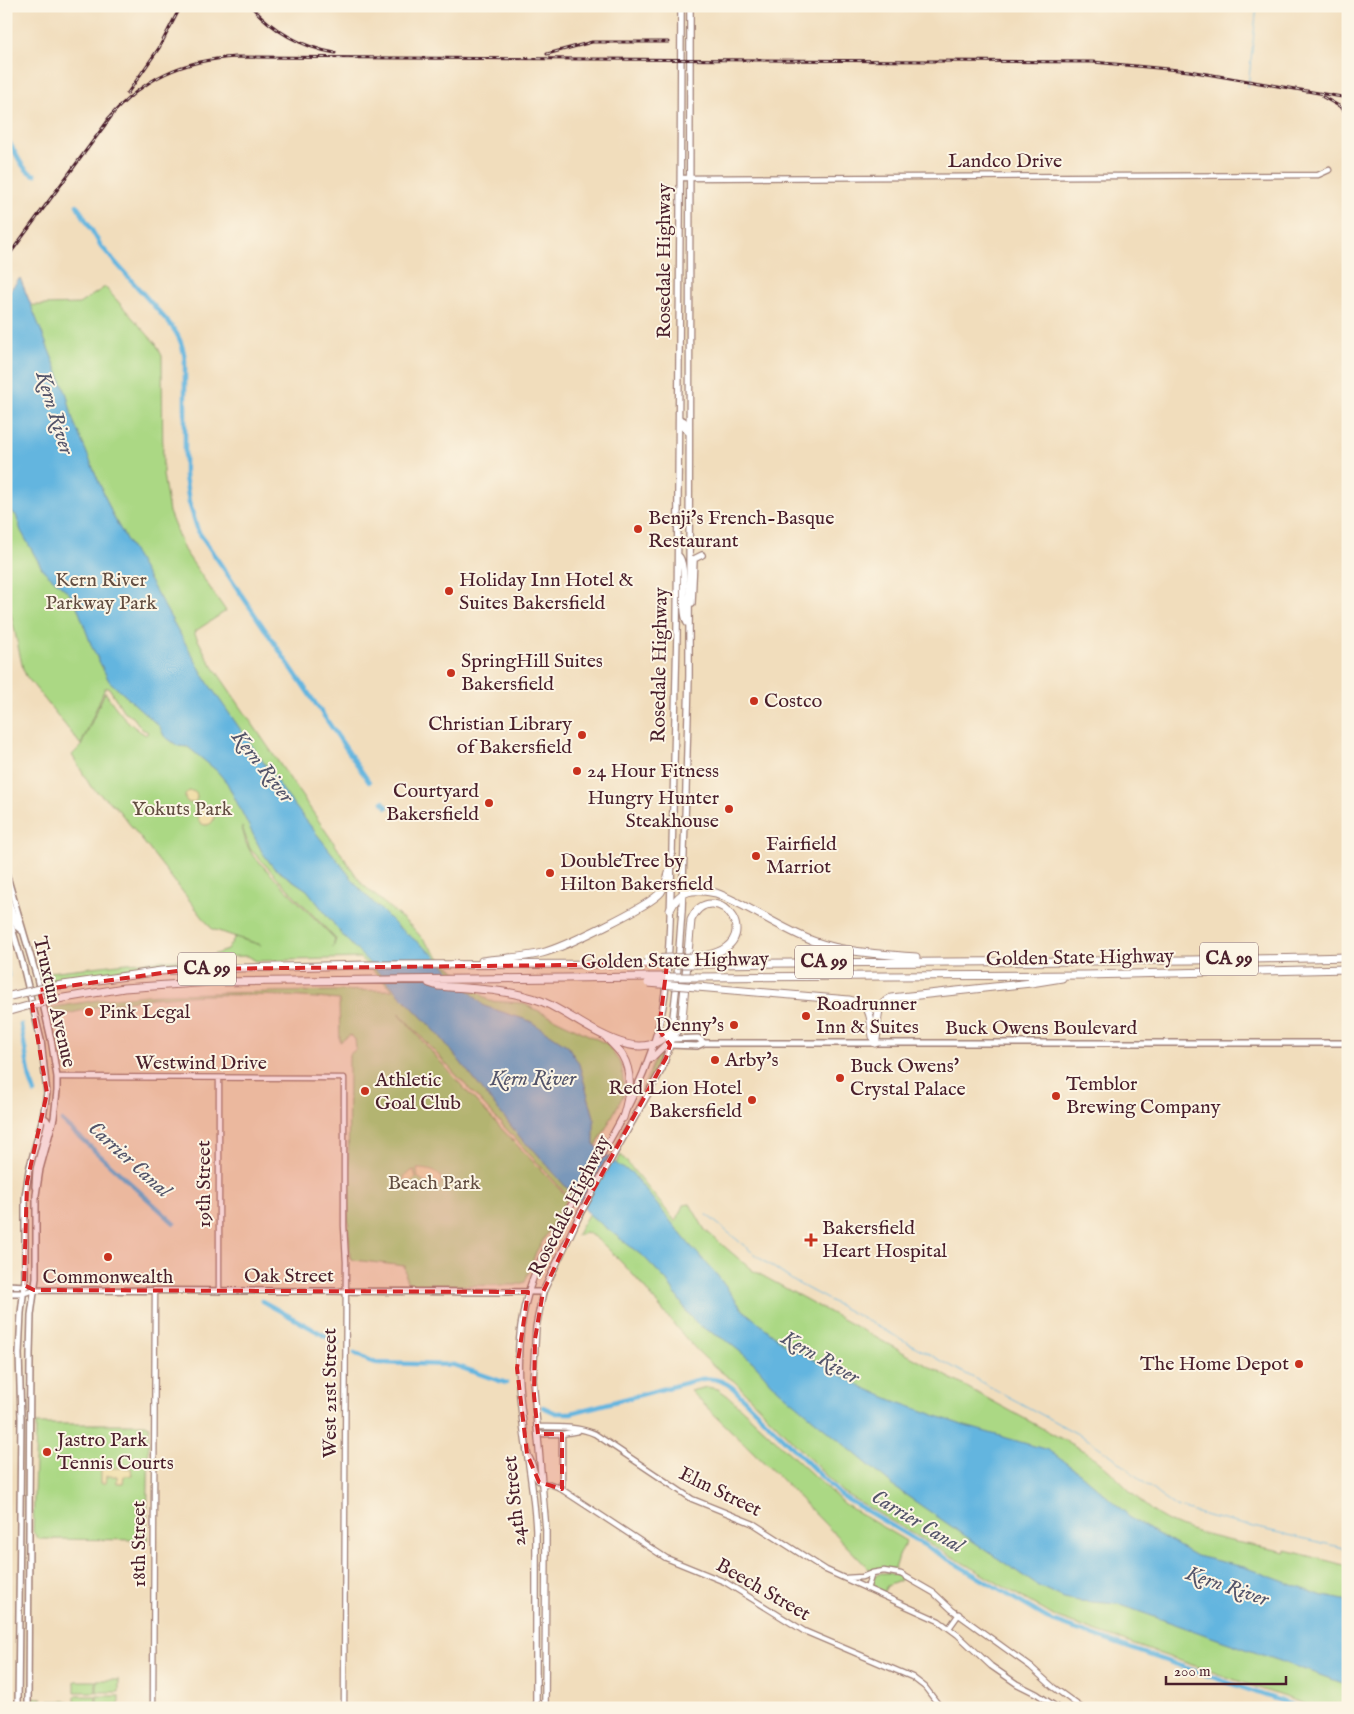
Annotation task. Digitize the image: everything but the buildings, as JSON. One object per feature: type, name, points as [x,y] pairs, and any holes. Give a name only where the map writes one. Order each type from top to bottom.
[{"type":"highway","points":[[459,965],[535,955],[554,949],[611,922],[653,899],[664,888],[672,863]]},
{"type":"highway","points":[[670,910],[676,898],[682,893],[705,891],[716,893],[794,932],[825,944],[880,954],[952,961]]},
{"type":"highway","points":[[421,981],[438,986],[500,991],[540,1001],[605,1036],[632,1046],[645,1046],[655,1042],[668,1041],[680,1028],[691,920],[699,909],[707,905],[716,904],[727,909],[736,922],[733,941],[720,952],[696,960]]},
{"type":"highway","name":"Golden State Highway","points":[[6,997],[49,987],[161,971],[366,965],[592,964],[696,960],[1111,962],[1348,956]]},
{"type":"highway","name":"Golden State Highway","points":[[6,1012],[52,1000],[124,988],[179,983],[637,978],[648,980],[697,976],[1086,975],[1348,970]]},
{"type":"highway","points":[[875,1043],[878,1035],[879,1008],[882,1003],[890,998],[1086,975]]},
{"type":"highway","points":[[648,980],[697,987],[858,1002],[870,1013],[872,1035],[875,1043]]},
{"type":"highway","points":[[668,1041],[672,1027]]},
{"type":"highway","points":[[605,1036],[623,1057],[629,1075],[628,1100],[623,1118]]},
{"type":"main road","name":"Rosedale Highway","points":[[528,1292],[539,1263],[623,1118],[648,1064],[660,1024],[666,982],[672,863],[678,555],[681,6]]},
{"type":"main road","name":"Rosedale Highway","points":[[672,1027],[682,893],[688,627],[690,6]]},
{"type":"main road","points":[[680,419],[684,422],[684,428],[688,432]]},
{"type":"main road","points":[[678,555],[683,562],[683,611],[688,627]]},
{"type":"main road","points":[[688,627],[692,614],[694,559],[702,555]]},
{"type":"main road","name":"Truxtun Avenue","points":[[6,873],[37,978],[51,1039],[57,1077],[54,1118],[40,1169],[36,1195],[36,1263],[30,1354],[28,1708]]},
{"type":"main road","points":[[6,894],[17,927],[23,931]]},
{"type":"main road","name":"Truxtun Avenue","points":[[6,908],[22,962],[44,1058],[46,1093],[43,1117],[25,1197],[24,1285],[19,1354],[18,1708]]},
{"type":"main road","points":[[648,1064],[668,1041],[660,1024]]},
{"type":"main road","name":"Buck Owens Boulevard","points":[[668,1041],[698,1038],[704,1043],[1348,1043]]},
{"type":"main road","name":"Rosedale Highway","points":[[543,1292],[581,1212],[662,1069],[668,1041]]},
{"type":"main road","points":[[36,1195],[34,1179],[48,1122],[43,1117]]},
{"type":"main road","name":"Oak Street","points":[[6,1285],[24,1285],[34,1290]]},
{"type":"main road","name":"Oak Street","points":[[6,1293],[23,1293],[34,1290],[543,1292]]},
{"type":"main road","name":"24th Street","points":[[528,1292],[518,1362],[519,1401],[534,1502],[536,1530],[536,1708]]},
{"type":"main road","name":"24th Street","points":[[543,1292],[536,1333],[533,1372],[544,1484],[547,1547],[545,1708]]},
{"type":"main road","points":[[527,1454],[532,1462],[536,1479],[544,1484]]},
{"type":"street","name":"Landco Drive","points":[[681,178],[1318,176],[1329,170]]},
{"type":"street","name":"Westwind Drive","points":[[57,1077],[344,1078]]},
{"type":"street","name":"19th Street","points":[[219,1078],[219,1291]]},
{"type":"street","name":"West 21st Street","points":[[344,1078],[344,1226],[346,1247],[344,1708]]},
{"type":"street","name":"18th Street","points":[[153,1708],[155,1291]]},
{"type":"street","name":"Elm Street","points":[[538,1430],[562,1427],[591,1432],[692,1499],[754,1524],[816,1564],[866,1589],[929,1616],[949,1628],[991,1666],[1058,1708]]},
{"type":"street","points":[[538,1430],[562,1434],[581,1430]]},
{"type":"street","points":[[562,1434],[562,1489]]},
{"type":"street","name":"Beech Street","points":[[544,1484],[554,1485],[562,1489],[666,1558],[724,1582],[804,1631],[912,1677],[924,1687],[941,1708]]},
{"type":"street","points":[[846,1578],[862,1577],[872,1573],[889,1571],[901,1574],[934,1593],[1082,1708]]},
{"type":"street","points":[[866,1589],[872,1573]]},
{"type":"street","points":[[949,1628],[959,1614]]},
{"type":"highlighted area","points":[[667,964],[659,1030],[670,1045],[666,1058],[581,1212],[543,1292],[535,1339],[534,1395],[538,1434],[562,1434],[562,1489],[539,1482],[527,1454],[517,1368],[528,1292],[34,1290],[24,1285],[27,1182],[47,1093],[32,1005],[42,1002],[39,990],[191,969]]},
{"type":"green space","name":"Kern River Parkway Park","points":[[105,287],[156,344],[162,356],[163,474],[169,512],[184,550],[226,611],[194,632],[208,659],[362,884],[413,928],[438,956],[489,1001],[522,1003],[607,1044],[622,1066],[624,1094],[569,1197],[399,1013],[460,1084],[568,1198],[536,1252],[525,1282],[516,1285],[410,1286],[406,1279],[405,1266],[350,1258],[348,1219],[349,1055],[356,1049],[355,1039],[350,1035],[340,1042],[339,1000],[292,996],[176,996],[127,1001],[51,1018],[49,1008],[98,1000],[157,994],[393,990],[360,958],[256,961],[248,956],[206,957],[227,950],[235,937],[261,945],[212,929],[116,807],[91,787],[72,755],[81,746],[105,692],[128,721],[146,735],[148,732],[142,729],[133,717],[124,712],[109,688],[105,688],[81,745],[26,676],[6,591],[6,306],[79,304]],"holes":[[[242,827],[250,849],[336,939],[333,948],[335,939],[253,856],[246,843]]]},
{"type":"green space","points":[[206,957],[173,964],[110,971],[43,983],[41,973],[127,963]]},
{"type":"green space","points":[[659,1054],[661,1055],[653,1075],[620,1135],[655,1059]]},
{"type":"green space","points":[[621,1155],[676,1222],[683,1205],[690,1204],[705,1230],[752,1270],[1084,1451],[1102,1464],[1152,1511],[1166,1520],[1181,1527],[1216,1538],[1286,1552],[1286,1550],[1348,1566],[1348,1708],[1316,1708],[1057,1618],[842,1492],[734,1381],[702,1355],[634,1276],[608,1249],[585,1232],[576,1236]]},
{"type":"green space","points":[[707,1387],[718,1389],[728,1396],[844,1504],[906,1541],[895,1569],[881,1568],[870,1570],[780,1478],[690,1391]]},
{"type":"green space","points":[[36,1424],[146,1424],[149,1426],[147,1540],[39,1539],[33,1532]]},
{"type":"green space","points":[[881,1573],[889,1573],[901,1577],[900,1581],[887,1586],[883,1593],[871,1587],[875,1576]]},
{"type":"green space","points":[[97,1680],[119,1680],[119,1692],[97,1692]]},
{"type":"green space","points":[[75,1681],[96,1681],[96,1692],[75,1692]]},
{"type":"green space","points":[[75,1696],[96,1696],[96,1707],[75,1707]]},
{"type":"green space","points":[[97,1696],[119,1696],[119,1708],[97,1708]]},
{"type":"green space","points":[[32,1698],[42,1698],[42,1708],[32,1708]]},
{"type":"green space","points":[[48,1701],[69,1701],[69,1708],[48,1708]]},
{"type":"sand","points":[[189,791],[193,791],[197,797],[193,803],[189,803],[185,799],[185,795]]},
{"type":"sand","points":[[206,809],[212,811],[214,817],[212,823],[206,825],[200,823],[198,817],[200,811]]},
{"type":"sand","points":[[417,1169],[433,1171],[441,1177],[441,1184],[436,1188],[428,1186],[418,1178]]},
{"type":"sand","points":[[414,1170],[416,1178],[406,1182],[404,1179],[405,1175]]},
{"type":"sand","points":[[101,1468],[131,1468],[132,1476],[124,1476],[123,1483],[117,1483],[117,1476],[107,1476],[106,1483],[101,1483]]},
{"type":"water","name":"Kern River","points":[[20,278],[67,395],[73,420],[114,518],[208,683],[287,796],[360,889],[398,927],[433,954],[484,1006],[530,1021],[568,1046],[579,1064],[594,1117],[594,1144],[620,1167],[631,1172],[688,1243],[717,1275],[743,1310],[787,1346],[860,1386],[892,1400],[962,1425],[1048,1450],[1081,1474],[1135,1521],[1196,1556],[1244,1567],[1320,1595],[1348,1601],[1348,1685],[1118,1604],[1064,1598],[1038,1586],[897,1489],[771,1383],[754,1363],[727,1341],[698,1325],[689,1315],[667,1281],[645,1258],[591,1216],[534,1150],[523,1141],[438,1034],[344,937],[307,890],[274,868],[262,852],[227,783],[217,771],[188,747],[178,746],[164,736],[160,727],[109,681],[92,647],[75,601],[68,592],[43,570],[21,531],[16,515],[6,508],[6,295]]},
{"type":"waterway","points":[[1248,87],[1257,6]]},
{"type":"waterway","points":[[6,138],[22,165],[35,175]]},
{"type":"waterway","points":[[77,205],[101,246],[169,323],[182,345],[185,360],[185,476],[189,502],[198,531],[369,782]]},
{"type":"waterway","points":[[383,802],[387,807]]},
{"type":"waterway","name":"Carrier Canal","points":[[6,967],[8,976]]},
{"type":"waterway","name":"Carrier Canal","points":[[21,1025],[30,1079],[35,1093]]},
{"type":"waterway","name":"Carrier Canal","points":[[62,1121],[174,1223]]},
{"type":"waterway","points":[[707,1215],[758,1257],[795,1282],[1087,1439],[1112,1456],[1176,1507],[1348,1549]]},
{"type":"waterway","points":[[262,1301],[338,1343]]},
{"type":"waterway","name":"Carrier Canal","points":[[355,1353],[377,1363],[454,1365],[506,1383]]},
{"type":"waterway","name":"Carrier Canal","points":[[543,1407],[556,1413],[571,1413],[701,1379],[710,1378],[722,1381],[733,1388],[840,1495],[1052,1621],[1301,1708]]},
{"type":"railway","points":[[127,94],[159,48],[181,6]]},
{"type":"railway","points":[[251,6],[269,23],[289,37],[311,47],[335,53]]},
{"type":"railway","points":[[547,54],[592,42],[668,42]]},
{"type":"railway","points":[[108,119],[135,92],[165,74],[199,62],[236,57],[1093,62],[1189,71],[1348,98]]},
{"type":"railway","points":[[1323,97],[1339,106],[1348,114]]},
{"type":"railway","points":[[6,259],[113,114]]},
{"type":"place","name":"Benji's French-Basque Restaurant","points":[[638,529]]},
{"type":"place","name":"Holiday Inn Hotel & Suites Bakersfield","points":[[449,591]]},
{"type":"place","name":"SpringHill Suites Bakersfield","points":[[451,673]]},
{"type":"place","name":"Costco","points":[[754,701]]},
{"type":"place","name":"Christian Library of Bakersfield","points":[[582,735]]},
{"type":"place","name":"24 Hour Fitness","points":[[577,771]]},
{"type":"place","name":"Courtyard Bakersfield","points":[[489,803]]},
{"type":"place","name":"Hungry Hunter Steakhouse","points":[[729,809]]},
{"type":"place","name":"Fairfield Marriot","points":[[756,856]]},
{"type":"place","name":"DoubleTree by Hilton Bakersfield","points":[[550,873]]},
{"type":"place","name":"Pink Legal","points":[[89,1012]]},
{"type":"place","name":"Roadrunner Inn & Suites","points":[[806,1016]]},
{"type":"place","name":"Denny's","points":[[734,1025]]},
{"type":"place","name":"Arby's","points":[[715,1060]]},
{"type":"place","name":"Buck Owens' Crystal Palace","points":[[840,1078]]},
{"type":"place","name":"Athletic Goal Club","points":[[365,1091]]},
{"type":"place","name":"Temblor Brewing Company","points":[[1056,1096]]},
{"type":"place","name":"Red Lion Hotel Bakersfield","points":[[752,1100]]},
{"type":"place","name":"Bakersfield Heart Hospital","points":[[811,1240]]},
{"type":"place","name":"Commonwealth","points":[[108,1257]]},
{"type":"place","name":"The Home Depot","points":[[1299,1364]]},
{"type":"place","name":"Jastro Park Tennis Courts","points":[[47,1452]]},
{"type":"park label","name":"Yokuts Park","points":[[182,809]]},
{"type":"park label","name":"Beach Park","points":[[434,1183]]}]
